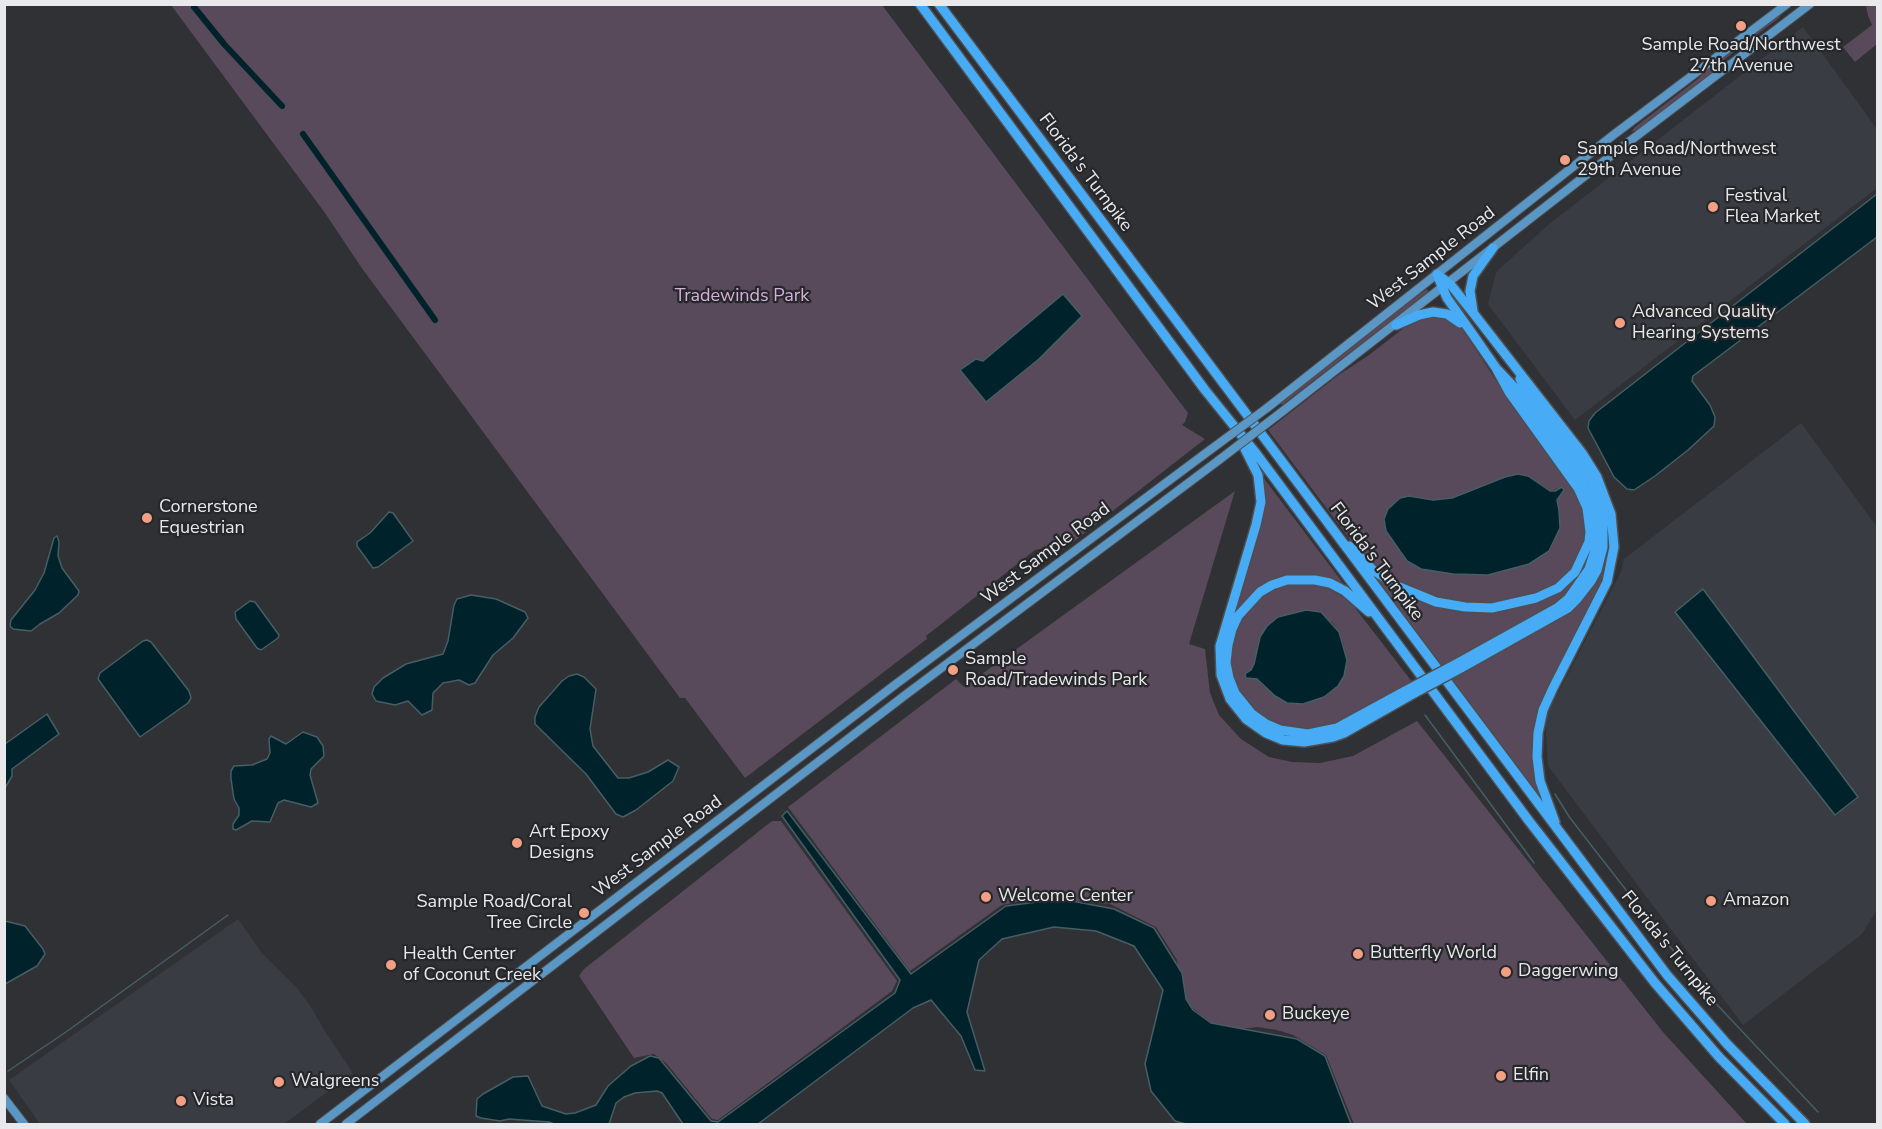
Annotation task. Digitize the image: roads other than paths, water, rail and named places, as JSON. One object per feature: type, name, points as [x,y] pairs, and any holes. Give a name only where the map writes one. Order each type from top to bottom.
[{"type":"highway","name":"Florida's Turnpike","points":[[920,4],[1529,821],[1655,983],[1719,1057],[1785,1125]]},
{"type":"highway","name":"Florida's Turnpike","points":[[939,4],[1666,975],[1727,1044],[1804,1125]]},
{"type":"highway","points":[[1474,314],[1470,291],[1473,276],[1493,248]]},
{"type":"highway","points":[[1230,422],[1254,466],[1260,484],[1261,502],[1220,645],[1221,675],[1230,699],[1246,719],[1266,733],[1283,740],[1304,742],[1344,733],[1557,608],[1568,599],[1587,574],[1595,550],[1596,519],[1587,490],[1521,396],[1468,329],[1437,274]]},
{"type":"highway","points":[[1445,286],[1474,314],[1593,469],[1606,498],[1614,532],[1613,557],[1605,590],[1553,688],[1543,710],[1538,733],[1537,757],[1540,781],[1562,838]]},
{"type":"highway","points":[[1396,325],[1419,315],[1433,312],[1453,317],[1468,329]]},
{"type":"highway","points":[[1459,665],[1568,608],[1591,581],[1597,570],[1603,547],[1603,519],[1593,484],[1526,391],[1511,363]]},
{"type":"highway","points":[[1330,528],[1384,578],[1409,592],[1436,602],[1478,608],[1509,605],[1548,593],[1567,580],[1580,562],[1589,542],[1587,508],[1578,488],[1509,392],[1497,368]]},
{"type":"highway","points":[[1383,626],[1345,591],[1330,583],[1301,579],[1287,580],[1272,585],[1250,602],[1238,616],[1228,645],[1226,663],[1229,678],[1243,704],[1259,719],[1280,730],[1308,734],[1338,728],[1407,694]]},
{"type":"main road","name":"West Sample Road","points":[[320,1125],[896,684],[1267,408],[1616,132],[1787,4]]},
{"type":"main road","name":"West Sample Road","points":[[346,1125],[904,696],[1396,325],[1626,144],[1810,4]]},
{"type":"main road","points":[[1616,132],[1626,144]]},
{"type":"main road","points":[[4,1098],[24,1125]]},
{"type":"water","points":[[1877,194],[1877,237],[1693,376],[1692,381],[1710,405],[1715,417],[1714,426],[1655,476],[1634,490],[1627,489],[1614,477],[1588,428],[1589,421],[1595,413]]},
{"type":"water","points":[[1063,294],[1082,316],[1039,359],[986,402],[960,370],[976,359],[983,361]]},
{"type":"water","points":[[1518,474],[1528,476],[1550,491],[1562,487],[1564,490],[1557,500],[1560,528],[1549,551],[1529,564],[1488,575],[1453,574],[1421,569],[1407,561],[1386,531],[1384,519],[1388,509],[1400,498],[1409,496],[1433,500],[1452,498]]},
{"type":"water","points":[[389,512],[393,513],[413,541],[378,567],[373,568],[357,546],[357,542],[370,533]]},
{"type":"water","points":[[57,536],[58,556],[62,568],[79,591],[78,595],[59,613],[31,631],[13,629],[10,626],[11,620],[35,590],[44,573],[54,538]]},
{"type":"water","points":[[1703,589],[1858,797],[1835,815],[1675,612]]},
{"type":"water","points":[[471,595],[496,599],[525,612],[528,618],[513,638],[493,655],[475,683],[469,685],[459,680],[443,683],[433,693],[432,710],[422,715],[408,701],[395,705],[376,701],[372,694],[374,687],[383,678],[406,664],[443,654],[448,641],[454,605],[457,599]]},
{"type":"water","points":[[250,601],[255,602],[279,635],[261,650],[257,648],[236,619],[235,612]]},
{"type":"water","points":[[1306,610],[1321,612],[1339,632],[1347,660],[1344,676],[1338,686],[1324,697],[1303,704],[1287,703],[1275,696],[1257,679],[1246,678],[1245,674],[1254,664],[1260,637],[1267,626],[1278,617]]},
{"type":"water","points":[[147,640],[151,642],[189,691],[191,698],[188,703],[140,737],[98,679],[100,673]]},
{"type":"water","points":[[577,674],[584,677],[596,689],[590,729],[593,746],[618,778],[629,778],[648,772],[668,760],[679,767],[673,781],[636,810],[623,817],[616,814],[586,774],[535,724],[539,707],[562,681]]},
{"type":"water","points":[[47,714],[59,734],[12,769],[12,776],[5,788],[5,744]]},
{"type":"water","points":[[303,732],[317,737],[323,746],[324,756],[311,769],[310,775],[318,803],[311,807],[284,800],[278,803],[270,822],[252,821],[236,830],[233,829],[233,824],[239,815],[231,779],[234,766],[252,765],[267,759],[270,753],[269,739],[271,736],[286,744]]},
{"type":"water","points":[[787,811],[911,974],[1006,906],[1061,899],[1114,909],[1154,928],[1182,973],[1186,999],[1193,1010],[1211,1023],[1297,1039],[1325,1056],[1351,1124],[1186,1124],[1175,1121],[1151,1091],[1145,1064],[1163,990],[1134,946],[1096,931],[1054,927],[1002,939],[979,960],[967,1012],[985,1071],[975,1070],[961,1036],[931,1000],[913,1008],[758,1124],[683,1124],[662,1093],[657,1091],[635,1093],[624,1097],[616,1103],[609,1124],[554,1124],[509,1119],[500,1121],[476,1116],[477,1099],[483,1094],[513,1077],[528,1076],[542,1106],[566,1114],[575,1113],[596,1105],[608,1086],[631,1066],[650,1056],[659,1058],[711,1121],[718,1122],[895,993],[900,980],[782,816]]},
{"type":"water","points":[[5,921],[25,926],[45,954],[37,966],[5,984]]},
{"type":"waterway","points":[[194,7],[224,44],[282,106]]},
{"type":"waterway","points":[[303,134],[435,320]]},
{"type":"waterway","points":[[1425,715],[1534,863]]},
{"type":"waterway","points":[[1555,794],[1570,818],[1707,994],[1818,1112]]},
{"type":"waterway","points":[[8,1071],[228,915]]},
{"type":"place","name":"Sample Road/Northwest 27th Avenue","points":[[1741,26]]},
{"type":"place","name":"Sample Road/Northwest 29th Avenue","points":[[1565,160]]},
{"type":"place","name":"Festival Flea Market","points":[[1713,207]]},
{"type":"place","name":"Advanced Quality Hearing Systems","points":[[1620,323]]},
{"type":"place","name":"Cornerstone Equestrian","points":[[147,518]]},
{"type":"place","name":"Sample Road/Tradewinds Park","points":[[953,670]]},
{"type":"place","name":"Art Epoxy Designs","points":[[517,843]]},
{"type":"place","name":"Welcome Center","points":[[986,897]]},
{"type":"place","name":"Amazon","points":[[1711,901]]},
{"type":"place","name":"Sample Road/Coral Tree Circle","points":[[584,913]]},
{"type":"place","name":"Butterfly World","points":[[1358,954]]},
{"type":"place","name":"Health Center of Coconut Creek","points":[[391,965]]},
{"type":"place","name":"Daggerwing","points":[[1506,972]]},
{"type":"place","name":"Buckeye","points":[[1270,1015]]},
{"type":"place","name":"Elfin","points":[[1501,1076]]},
{"type":"place","name":"Walgreens","points":[[279,1082]]},
{"type":"place","name":"Vista","points":[[181,1101]]},
{"type":"park label","name":"Tradewinds Park","points":[[742,297]]}]
